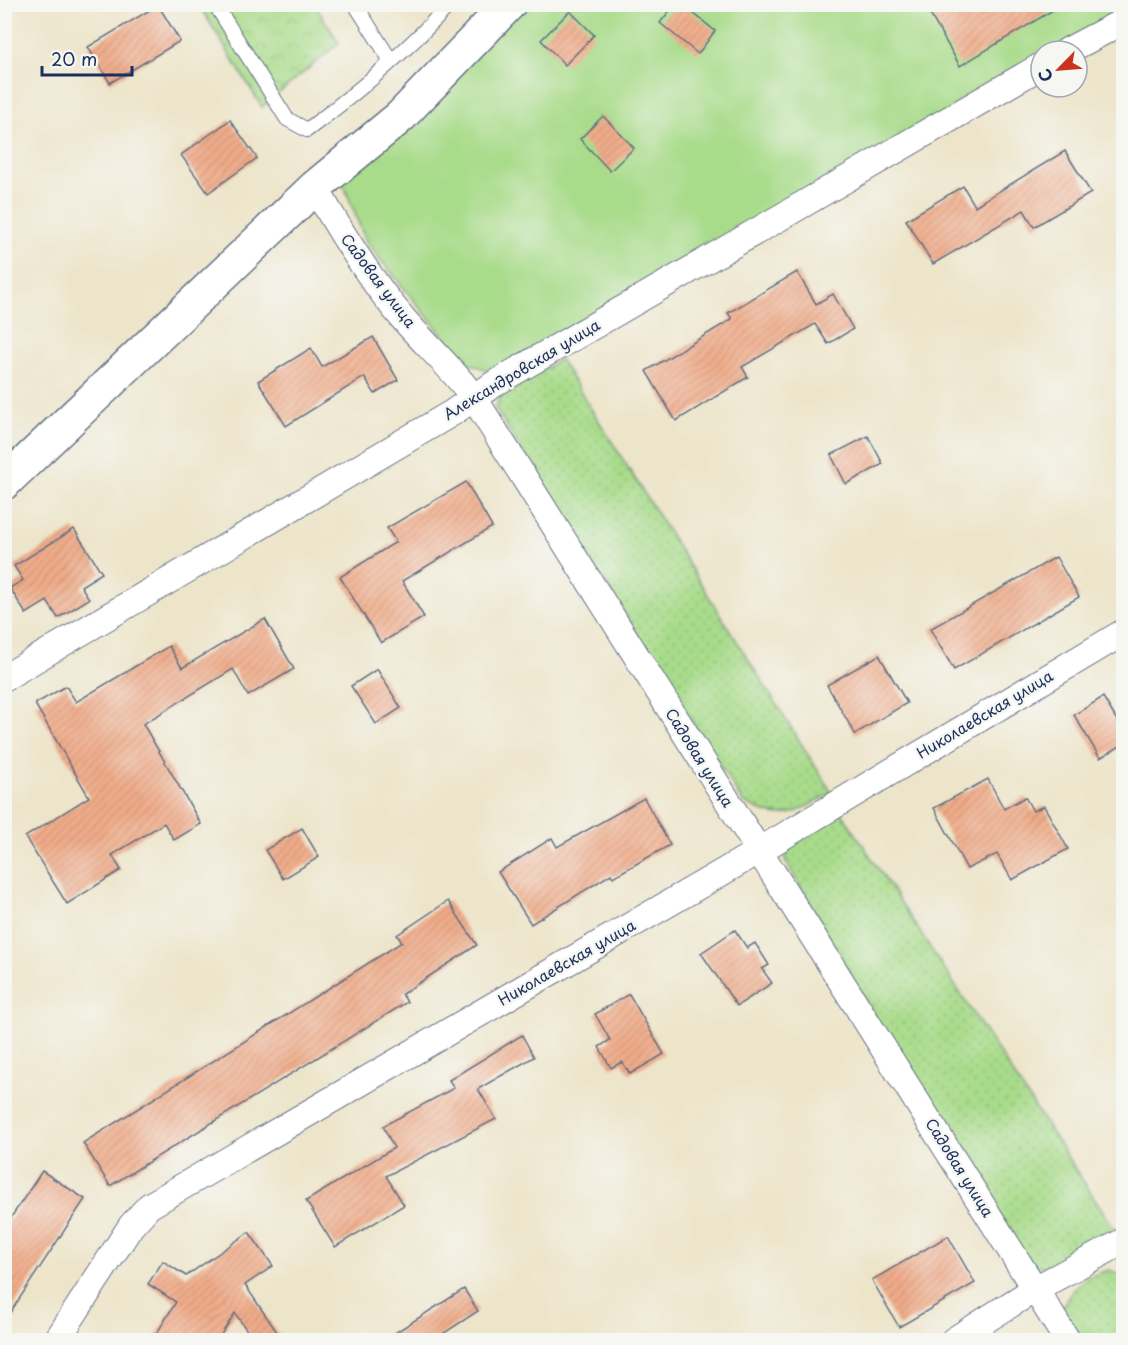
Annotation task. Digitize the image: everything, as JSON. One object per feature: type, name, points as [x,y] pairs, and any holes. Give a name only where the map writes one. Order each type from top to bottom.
[{"type":"street","points":[[4,483],[315,187],[400,117],[509,4]]},
{"type":"street","points":[[1089,39],[1124,21]]},
{"type":"street","name":"Александровская улица","points":[[4,678],[474,398],[1029,73]]},
{"type":"street","name":"Садовая улица","points":[[315,187],[339,228],[405,321],[456,373],[474,398],[757,852],[1067,1341]]},
{"type":"street","name":"Николаевская улица","points":[[57,1341],[131,1226],[149,1206],[757,852],[1124,632]]},
{"type":"street","points":[[954,1341],[1035,1289],[1123,1244]]},
{"type":"lane","points":[[215,4],[287,119],[307,130],[391,62],[425,32],[450,4]]},
{"type":"lane","points":[[355,4],[391,62]]},
{"type":"green space","points":[[199,5],[315,5],[339,43],[262,107]]},
{"type":"green space","points":[[513,5],[1123,5],[1123,13],[1078,39],[1029,39],[1029,67],[492,372],[464,361],[366,242],[345,188],[316,167]]},
{"type":"green space","points":[[560,359],[832,793],[789,814],[769,814],[743,802],[495,408],[500,397]]},
{"type":"green space","points":[[840,810],[1116,1231],[1055,1269],[1028,1264],[881,1028],[785,860],[793,839]]},
{"type":"green space","points":[[1109,1270],[1123,1275],[1123,1340],[1078,1340],[1062,1307],[1071,1292],[1086,1279]]},
{"type":"building","points":[[675,4],[682,4],[715,31],[698,54],[660,23]]},
{"type":"building","points":[[924,4],[1063,4],[960,66]]},
{"type":"building","points":[[158,5],[180,41],[110,83],[88,47]]},
{"type":"building","points":[[570,11],[594,35],[565,65],[541,40]]},
{"type":"building","points":[[603,116],[634,148],[610,171],[580,139]]},
{"type":"building","points":[[230,120],[257,158],[208,193],[181,155]]},
{"type":"building","points":[[1065,151],[1091,193],[1034,227],[1024,210],[933,264],[906,220],[963,186],[975,206]]},
{"type":"building","points":[[797,272],[816,304],[833,294],[853,329],[828,344],[815,324],[742,367],[748,377],[676,421],[646,371],[732,319],[728,313]]},
{"type":"building","points":[[373,337],[398,380],[375,394],[364,377],[286,426],[258,381],[311,348],[322,367]]},
{"type":"building","points":[[868,436],[883,464],[846,484],[831,455]]},
{"type":"building","points":[[466,482],[492,527],[402,581],[424,617],[381,643],[340,577],[396,542],[387,528]]},
{"type":"building","points":[[74,529],[102,573],[81,586],[89,599],[58,618],[47,601],[26,614],[10,588],[23,580],[14,566]]},
{"type":"building","points":[[1056,557],[1079,597],[954,670],[930,629]]},
{"type":"building","points":[[265,619],[294,669],[248,696],[233,669],[143,724],[201,824],[174,840],[164,823],[112,855],[121,870],[67,904],[25,837],[89,797],[35,704],[66,686],[76,702],[169,646],[182,668]]},
{"type":"building","points":[[879,655],[907,703],[855,734],[827,685]]},
{"type":"building","points":[[377,669],[401,708],[376,724],[351,686]]},
{"type":"building","points":[[1103,697],[1124,732],[1124,744],[1100,758],[1074,715]]},
{"type":"building","points":[[988,779],[1004,809],[1025,797],[1033,811],[1044,806],[1068,849],[1012,880],[997,854],[967,869],[934,808]]},
{"type":"building","points":[[644,798],[670,845],[613,877],[611,874],[531,924],[498,872],[552,838],[557,847]]},
{"type":"building","points":[[302,828],[319,857],[283,879],[265,850]]},
{"type":"building","points":[[448,901],[477,945],[402,994],[407,1002],[110,1186],[83,1143],[402,942],[397,935]]},
{"type":"building","points":[[735,930],[747,948],[755,943],[769,965],[762,969],[772,983],[737,1006],[701,953]]},
{"type":"building","points":[[629,994],[664,1054],[630,1074],[622,1062],[611,1068],[599,1047],[610,1040],[595,1014]]},
{"type":"building","points":[[522,1035],[534,1057],[478,1089],[496,1119],[386,1176],[404,1205],[335,1247],[306,1201],[394,1148],[383,1126],[454,1088],[449,1080]]},
{"type":"building","points":[[42,1171],[85,1199],[4,1322],[4,1228]]},
{"type":"building","points":[[249,1232],[273,1266],[245,1285],[283,1341],[254,1341],[235,1313],[217,1341],[152,1341],[176,1302],[148,1284],[163,1261],[186,1276]]},
{"type":"building","points":[[948,1236],[975,1283],[899,1327],[872,1280]]},
{"type":"building","points":[[464,1289],[478,1311],[432,1341],[382,1341]]}]
